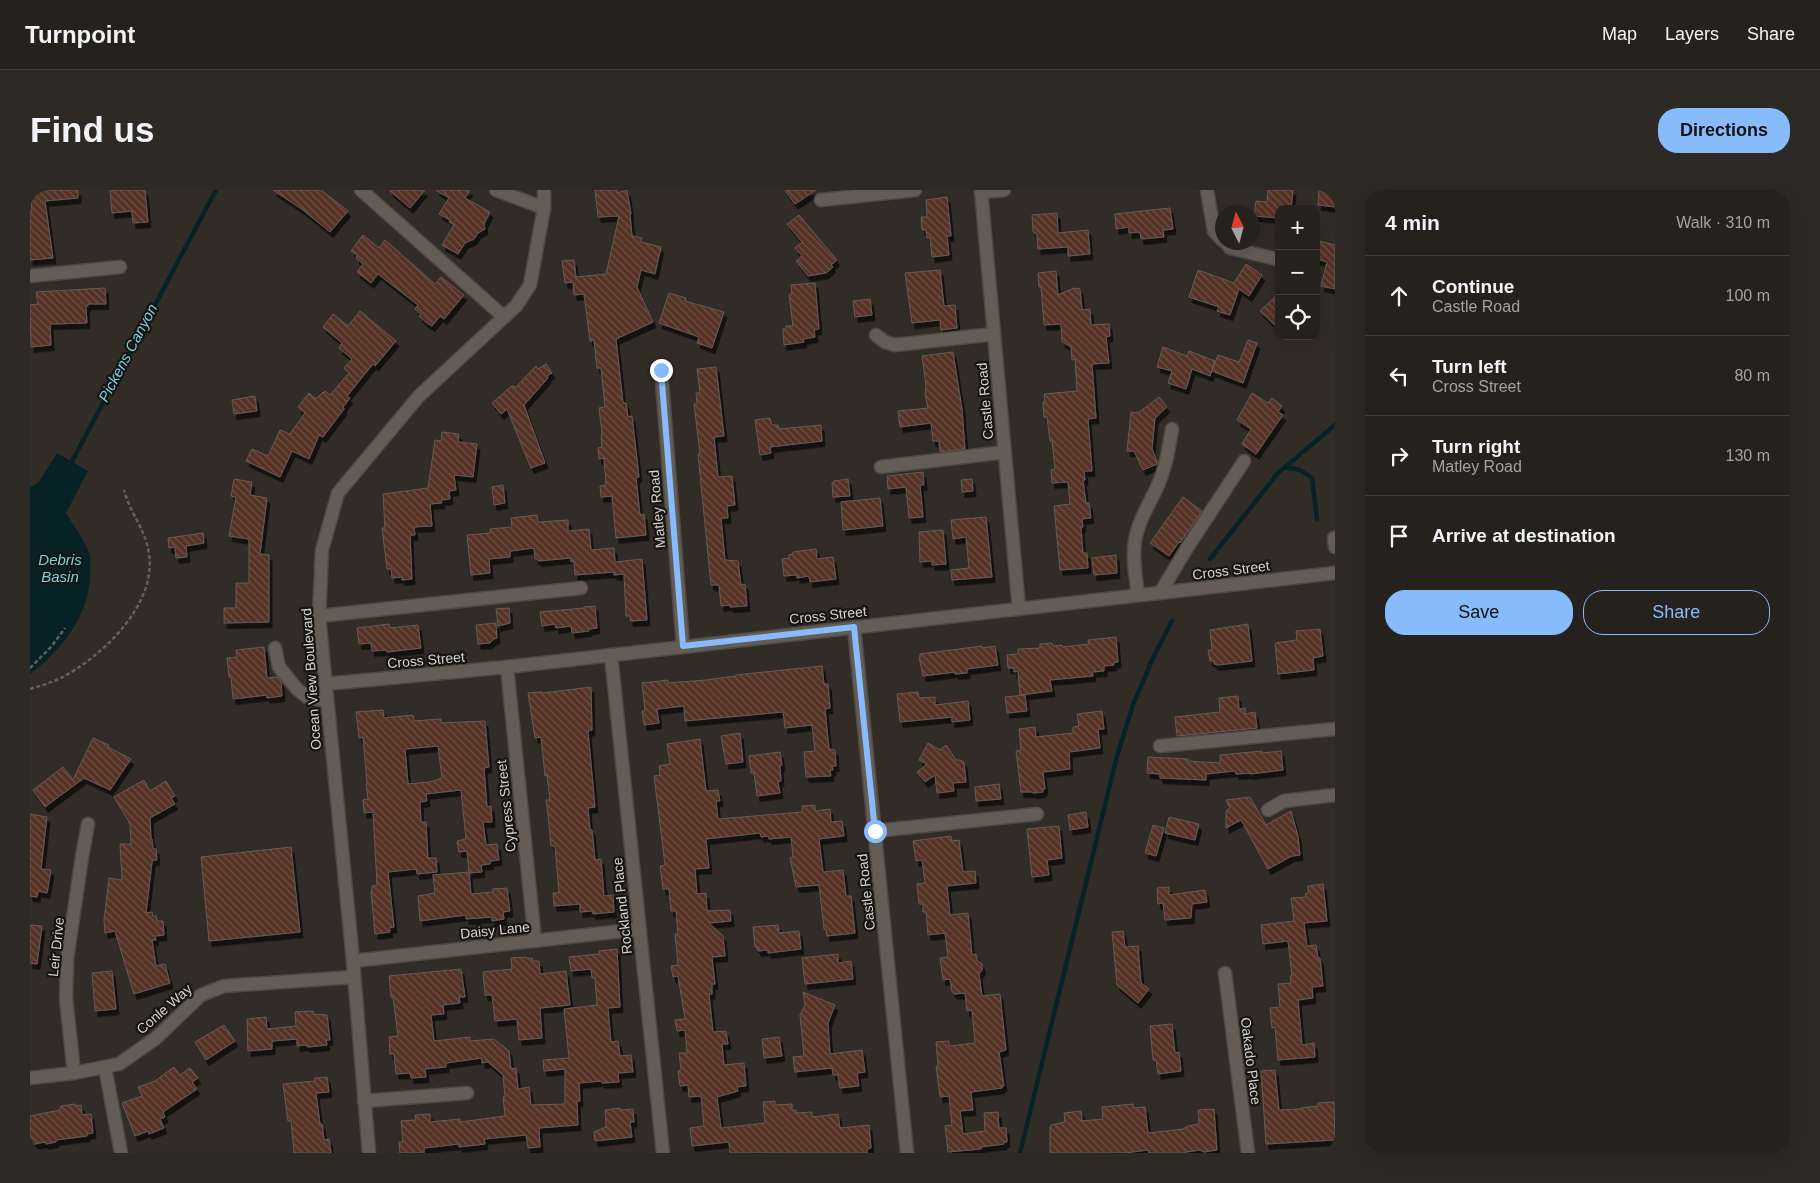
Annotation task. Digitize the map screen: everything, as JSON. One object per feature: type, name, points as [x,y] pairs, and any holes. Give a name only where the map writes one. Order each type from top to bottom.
[{"type":"street","points":[[361,190],[504,317]]},
{"type":"street","points":[[496,190],[544,208]]},
{"type":"street","name":"Ocean View Boulevard","points":[[369,1153],[353,961],[319,616],[322,550],[338,493],[419,396],[516,306],[530,285],[544,208],[544,190]]},
{"type":"street","points":[[821,200],[915,190]]},
{"type":"street","points":[[981,191],[1004,190]]},
{"type":"street","points":[[1207,190],[1215,232]]},
{"type":"street","name":"Castle Road","points":[[981,191],[1019,609]]},
{"type":"street","points":[[1239,250],[1275,258]]},
{"type":"street","points":[[30,276],[120,267]]},
{"type":"street","points":[[876,335],[885,342],[895,345],[994,334]]},
{"type":"street","name":"Matley Road","points":[[661,370],[683,646]]},
{"type":"street","points":[[1138,595],[1134,559],[1135,541],[1140,521],[1159,483],[1172,429]]},
{"type":"street","points":[[881,467],[1005,452]]},
{"type":"street","points":[[1160,593],[1244,461]]},
{"type":"street","name":"Cross Street","points":[[325,684],[507,667],[1335,573]]},
{"type":"street","points":[[319,616],[581,588]]},
{"type":"street","name":"Castle Road","points":[[854,627],[907,1153]]},
{"type":"street","points":[[275,648],[279,667],[296,689],[307,697],[326,701]]},
{"type":"street","name":"Rockland Place","points":[[611,655],[663,1153]]},
{"type":"street","name":"Cypress Street","points":[[507,667],[535,941]]},
{"type":"street","points":[[1160,746],[1335,729]]},
{"type":"street","points":[[1268,810],[1284,801],[1335,795]]},
{"type":"street","points":[[875,831],[1038,814]]},
{"type":"street","name":"Leir Drive","points":[[74,1074],[66,998],[68,960],[88,824]]},
{"type":"street","name":"Daisy Lane","points":[[353,961],[640,929]]},
{"type":"street","name":"Oakado Place","points":[[1225,973],[1248,1153]]},
{"type":"street","name":"Conle Way","points":[[30,1078],[74,1074],[119,1064],[156,1038],[201,995],[224,986],[353,977]]},
{"type":"street","points":[[105,1067],[121,1153]]},
{"type":"street","points":[[364,1101],[467,1093]]},
{"type":"path","points":[[30,689],[60,678],[99,650],[127,622],[144,594],[150,568],[150,554],[146,540],[127,501],[124,490]]},
{"type":"path","points":[[30,668],[51,647],[65,628]]},
{"type":"water","name":"Debris Basin","points":[[57,453],[88,471],[66,513],[89,553],[89,585],[81,615],[73,628],[54,653],[30,674],[30,487],[39,482]]},
{"type":"building","points":[[30,190],[78,190],[78,198],[45,201],[53,258],[30,260],[30,211],[32,211]]},
{"type":"building","points":[[110,190],[145,190],[148,222],[133,223],[132,211],[112,213]]},
{"type":"building","points":[[273,190],[321,190],[348,211],[330,232],[303,210]]},
{"type":"building","points":[[389,190],[425,190],[410,208]]},
{"type":"building","points":[[436,190],[470,190],[465,198],[490,212],[484,224],[485,229],[478,233],[474,239],[465,243],[458,254],[442,245],[454,225],[449,222],[450,220],[439,214],[449,198]]},
{"type":"building","points":[[595,190],[617,190],[617,193],[627,190],[632,236],[642,238],[641,242],[661,247],[655,274],[641,270],[637,287],[653,322],[616,339],[623,403],[626,403],[628,417],[632,416],[639,477],[636,478],[640,515],[644,514],[646,535],[616,538],[612,496],[601,497],[600,486],[606,485],[604,458],[599,459],[598,448],[602,447],[599,408],[605,407],[601,368],[597,368],[594,340],[590,341],[584,294],[574,295],[573,282],[565,283],[562,261],[574,260],[576,277],[606,274],[619,216],[598,217]]},
{"type":"building","points":[[785,190],[816,190],[795,204]]},
{"type":"building","points":[[1268,190],[1293,190],[1291,205],[1275,205],[1275,218],[1260,216],[1260,205],[1255,205],[1256,201],[1267,202]]},
{"type":"building","points":[[1319,190],[1335,190],[1335,207],[1318,205]]},
{"type":"building","points":[[947,197],[951,236],[947,236],[949,255],[932,257],[930,237],[927,238],[926,230],[922,230],[921,217],[927,217],[926,200]]},
{"type":"building","points":[[1170,208],[1173,229],[1163,230],[1164,237],[1141,239],[1140,232],[1129,233],[1129,227],[1116,229],[1115,214]]},
{"type":"building","points":[[1057,213],[1058,233],[1088,230],[1090,254],[1068,256],[1068,247],[1038,249],[1037,234],[1033,232],[1032,215]]},
{"type":"building","points":[[799,215],[837,260],[826,273],[808,276],[796,261],[802,256],[795,248],[802,242],[787,224]]},
{"type":"building","points":[[363,235],[379,248],[385,240],[435,284],[441,277],[464,295],[444,319],[440,316],[432,326],[419,316],[421,314],[415,309],[418,305],[378,274],[371,283],[357,272],[363,264],[356,258],[357,255],[351,251]]},
{"type":"building","points":[[1320,241],[1335,245],[1335,289],[1321,286],[1327,262],[1320,260]]},
{"type":"building","points":[[1246,264],[1262,275],[1249,296],[1239,289],[1230,315],[1217,311],[1219,307],[1189,297],[1198,270],[1234,283]]},
{"type":"building","points":[[940,270],[944,306],[955,305],[957,328],[941,330],[940,320],[912,323],[905,273]]},
{"type":"building","points":[[1056,271],[1058,295],[1074,288],[1080,289],[1082,310],[1090,309],[1091,325],[1109,324],[1110,336],[1106,337],[1109,363],[1092,364],[1096,418],[1088,419],[1092,471],[1084,471],[1085,480],[1083,480],[1086,503],[1089,503],[1091,518],[1082,519],[1083,527],[1081,527],[1083,553],[1087,553],[1088,568],[1060,570],[1054,506],[1070,504],[1068,482],[1052,483],[1051,470],[1055,469],[1052,441],[1050,441],[1047,417],[1044,417],[1043,402],[1045,402],[1044,394],[1077,391],[1075,359],[1072,360],[1071,347],[1062,342],[1061,324],[1044,325],[1038,273]]},
{"type":"building","points":[[815,283],[819,329],[814,330],[815,337],[803,339],[804,342],[784,345],[783,329],[786,329],[786,326],[793,326],[789,295],[792,294],[791,285]]},
{"type":"building","points":[[105,288],[106,304],[88,304],[86,306],[87,323],[50,324],[51,345],[31,347],[30,305],[38,304],[36,292]]},
{"type":"building","points":[[669,293],[686,298],[685,301],[724,312],[712,348],[697,343],[699,337],[659,323]]},
{"type":"building","points":[[1275,297],[1275,325],[1260,311]]},
{"type":"building","points":[[870,299],[872,315],[855,317],[853,301]]},
{"type":"building","points":[[360,311],[396,341],[375,366],[373,364],[347,396],[350,398],[343,407],[344,409],[323,437],[319,435],[309,459],[292,451],[280,477],[246,461],[252,449],[268,456],[280,430],[290,434],[305,413],[298,407],[309,393],[316,399],[325,391],[330,395],[349,373],[344,368],[352,359],[339,348],[342,343],[323,327],[333,314],[348,326]]},
{"type":"building","points":[[1248,340],[1257,343],[1243,383],[1212,371],[1218,355],[1239,362]]},
{"type":"building","points":[[1163,347],[1187,356],[1189,351],[1215,361],[1210,376],[1192,369],[1186,389],[1168,383],[1172,371],[1157,367]]},
{"type":"building","points":[[953,352],[962,409],[965,449],[940,452],[939,441],[933,441],[931,423],[900,427],[898,411],[928,408],[922,356]]},
{"type":"building","points":[[546,364],[552,373],[547,376],[548,378],[524,405],[545,463],[531,468],[507,409],[501,414],[492,403],[513,385],[515,388],[536,366],[538,369]]},
{"type":"building","points":[[716,367],[724,436],[714,437],[718,477],[732,476],[735,505],[727,506],[728,518],[721,518],[725,560],[738,561],[741,585],[745,584],[747,606],[721,606],[719,585],[711,585],[694,404],[697,404],[696,393],[700,393],[697,369]]},
{"type":"building","points":[[1252,393],[1268,403],[1272,398],[1282,406],[1278,412],[1283,415],[1256,454],[1242,444],[1251,429],[1237,420]]},
{"type":"building","points":[[255,396],[257,411],[234,414],[232,400]]},
{"type":"building","points":[[1159,397],[1167,407],[1155,418],[1152,449],[1157,464],[1143,470],[1134,451],[1127,451],[1131,412],[1138,413]]},
{"type":"building","points":[[770,418],[772,425],[778,425],[779,429],[821,425],[822,441],[770,447],[771,453],[760,455],[755,420]]},
{"type":"building","points":[[442,432],[459,434],[458,442],[477,444],[473,477],[454,475],[456,490],[449,491],[450,499],[441,500],[442,503],[430,504],[432,526],[414,527],[415,535],[410,535],[412,579],[392,578],[391,569],[387,569],[382,528],[385,528],[383,494],[428,488],[435,440],[441,441]]},
{"type":"building","points":[[923,472],[924,485],[920,485],[923,517],[909,518],[906,487],[888,489],[887,476]]},
{"type":"building","points":[[234,479],[252,482],[250,495],[267,498],[260,554],[269,555],[269,622],[224,623],[224,608],[236,608],[236,583],[249,583],[249,539],[229,536],[236,497],[231,496]]},
{"type":"building","points":[[848,479],[850,496],[833,497],[832,483]]},
{"type":"building","points":[[972,479],[973,491],[962,492],[961,480]]},
{"type":"building","points":[[503,485],[505,503],[494,505],[492,487]]},
{"type":"building","points":[[1183,497],[1202,511],[1169,556],[1150,543]]},
{"type":"building","points":[[880,498],[883,526],[843,530],[841,502]]},
{"type":"building","points":[[537,515],[538,522],[568,520],[568,531],[589,529],[591,550],[614,548],[615,562],[642,559],[647,620],[630,621],[630,616],[626,616],[624,574],[614,575],[614,572],[575,575],[574,561],[571,562],[571,558],[538,561],[538,559],[535,559],[534,548],[510,551],[510,557],[489,559],[490,573],[471,575],[467,535],[490,533],[490,529],[512,527],[511,518]]},
{"type":"building","points":[[986,517],[992,577],[952,580],[951,570],[969,568],[966,537],[953,539],[951,520]]},
{"type":"building","points":[[943,530],[946,564],[932,565],[932,561],[920,562],[919,532]]},
{"type":"building","points":[[203,533],[204,543],[186,546],[187,557],[176,558],[175,547],[169,548],[168,538]]},
{"type":"building","points":[[816,549],[817,559],[833,557],[836,579],[810,582],[809,576],[797,578],[797,575],[784,576],[782,559],[789,558],[789,555],[793,554],[793,552]]},
{"type":"building","points":[[1116,555],[1117,573],[1094,575],[1092,558]]},
{"type":"building","points":[[595,606],[597,628],[572,633],[571,626],[556,628],[555,624],[542,626],[540,612]]},
{"type":"building","points":[[509,608],[510,623],[498,626],[496,609]]},
{"type":"building","points":[[496,623],[497,638],[490,643],[478,644],[476,625]]},
{"type":"building","points":[[389,624],[390,628],[418,625],[421,648],[387,652],[386,650],[372,651],[371,643],[359,644],[357,628]]},
{"type":"building","points":[[1248,624],[1252,661],[1218,665],[1214,664],[1214,661],[1210,661],[1208,650],[1212,650],[1210,630]]},
{"type":"building","points":[[1320,629],[1323,656],[1313,658],[1314,670],[1278,674],[1275,643],[1297,640],[1296,631]]},
{"type":"building","points":[[1116,637],[1118,662],[1113,663],[1114,665],[1104,666],[1104,671],[1092,672],[1093,676],[1050,680],[1052,691],[1020,695],[1018,671],[1014,672],[1014,668],[1008,668],[1007,655],[1018,654],[1018,649],[1040,648],[1040,644],[1052,643],[1053,646],[1062,645],[1062,647],[1089,644],[1088,640]]},
{"type":"building","points":[[982,646],[982,648],[995,646],[998,665],[967,669],[967,673],[955,674],[955,672],[923,676],[920,654]]},
{"type":"building","points":[[264,647],[267,678],[277,677],[281,682],[282,696],[267,698],[267,695],[233,699],[227,658],[237,657],[236,650]]},
{"type":"building","points":[[822,666],[824,684],[828,684],[830,708],[825,709],[829,749],[835,750],[836,766],[832,766],[833,770],[830,770],[831,776],[806,777],[804,752],[815,751],[812,725],[785,728],[783,712],[685,721],[684,706],[657,709],[659,723],[644,725],[642,711],[645,711],[642,683],[668,680],[668,683],[706,680]]},
{"type":"building","points":[[591,687],[592,730],[588,731],[595,807],[588,808],[590,830],[592,830],[595,860],[601,859],[604,896],[613,895],[614,912],[593,914],[592,911],[580,912],[580,904],[554,906],[553,893],[559,893],[555,846],[551,846],[546,800],[550,800],[547,775],[545,776],[541,737],[535,738],[528,693]]},
{"type":"building","points":[[918,692],[919,698],[935,697],[935,705],[968,701],[970,720],[952,722],[952,717],[900,722],[897,694]]},
{"type":"building","points":[[1025,695],[1027,711],[1007,713],[1005,697]]},
{"type":"building","points":[[1238,696],[1239,709],[1245,708],[1245,714],[1255,712],[1257,728],[1177,736],[1175,717],[1220,712],[1219,698]]},
{"type":"building","points":[[383,710],[384,718],[413,715],[414,721],[441,719],[441,723],[485,721],[489,767],[484,768],[487,807],[491,806],[492,822],[483,822],[486,845],[497,844],[499,860],[481,865],[482,872],[469,873],[467,851],[459,852],[457,841],[466,839],[461,790],[426,794],[427,801],[420,802],[421,822],[426,822],[428,858],[436,858],[437,872],[417,874],[416,869],[388,872],[394,927],[389,928],[390,932],[375,934],[371,891],[372,886],[377,885],[373,812],[364,813],[363,800],[368,799],[367,784],[363,737],[359,738],[356,712]],"holes":[[[438,746],[442,778],[430,782],[408,784],[405,749]]]},
{"type":"building","points":[[1102,711],[1104,729],[1098,729],[1100,748],[1069,752],[1070,769],[1043,772],[1045,789],[1043,789],[1043,792],[1021,792],[1016,751],[1021,750],[1019,729],[1035,727],[1036,737],[1073,733],[1073,727],[1079,726],[1077,714]]},
{"type":"building","points":[[740,733],[743,762],[726,764],[721,736]]},
{"type":"building","points":[[93,738],[109,745],[108,747],[131,759],[110,790],[84,778],[45,807],[33,790],[63,767],[73,780]]},
{"type":"building","points":[[700,739],[706,791],[718,790],[720,801],[716,801],[718,819],[802,812],[802,806],[815,805],[815,811],[830,809],[831,822],[842,821],[844,836],[819,839],[823,872],[843,870],[846,896],[851,896],[855,933],[827,936],[826,929],[824,929],[819,885],[796,887],[790,858],[793,857],[791,837],[769,839],[768,836],[761,837],[760,833],[706,839],[709,868],[695,869],[697,894],[706,893],[707,911],[730,910],[731,921],[709,923],[723,936],[725,956],[712,957],[715,984],[712,984],[712,994],[709,994],[713,1032],[726,1031],[728,1044],[722,1044],[724,1065],[744,1063],[746,1086],[737,1087],[738,1091],[717,1097],[721,1128],[765,1123],[763,1102],[775,1101],[775,1105],[792,1104],[792,1110],[796,1110],[796,1113],[812,1112],[812,1117],[838,1114],[840,1128],[869,1125],[871,1148],[867,1149],[867,1153],[730,1153],[729,1142],[692,1146],[690,1128],[704,1126],[701,1096],[689,1097],[688,1085],[680,1086],[678,1071],[681,1070],[679,1053],[687,1053],[685,1030],[677,1031],[675,1020],[685,1019],[678,976],[673,977],[671,966],[678,965],[675,934],[678,934],[676,911],[671,911],[669,889],[663,889],[660,866],[665,865],[654,776],[660,775],[659,766],[670,764],[667,744]]},
{"type":"building","points":[[928,743],[940,750],[946,745],[956,760],[964,762],[966,782],[953,783],[954,791],[937,793],[935,775],[925,782],[917,772],[927,764],[919,760]]},
{"type":"building","points":[[1262,751],[1262,753],[1281,751],[1283,770],[1250,774],[1236,774],[1235,771],[1206,774],[1206,780],[1160,778],[1160,774],[1147,773],[1148,757],[1220,763],[1220,755]]},
{"type":"building","points":[[780,752],[782,765],[780,766],[781,781],[778,782],[780,793],[757,796],[754,773],[751,773],[749,756]]},
{"type":"building","points":[[144,780],[150,791],[166,781],[175,796],[171,798],[175,804],[150,818],[151,839],[153,849],[156,849],[157,860],[152,862],[146,913],[152,912],[153,916],[156,916],[157,921],[163,921],[164,935],[155,936],[156,940],[152,940],[156,966],[165,964],[170,983],[134,994],[115,931],[105,933],[104,920],[109,878],[122,880],[120,844],[131,844],[130,824],[114,797]]},
{"type":"building","points":[[999,784],[1001,799],[976,801],[975,787]]},
{"type":"building","points":[[1250,797],[1266,825],[1291,811],[1298,836],[1300,855],[1292,856],[1268,869],[1241,820],[1226,828],[1226,811],[1230,808],[1226,800]]},
{"type":"building","points":[[1086,812],[1088,827],[1070,830],[1068,815]]},
{"type":"building","points":[[30,814],[47,817],[41,869],[51,870],[47,893],[38,891],[37,897],[30,896]]},
{"type":"building","points":[[1169,817],[1199,824],[1195,840],[1165,833]]},
{"type":"building","points":[[1153,825],[1164,828],[1156,856],[1145,853]]},
{"type":"building","points":[[1059,826],[1062,858],[1047,860],[1049,875],[1032,877],[1027,829]]},
{"type":"building","points":[[951,836],[952,841],[959,840],[963,872],[975,871],[976,883],[947,886],[950,915],[968,913],[972,955],[976,954],[977,960],[982,964],[982,970],[979,974],[982,996],[1000,994],[1006,1050],[999,1052],[1004,1086],[1002,1088],[971,1092],[973,1110],[960,1111],[963,1134],[985,1131],[984,1113],[998,1112],[999,1128],[1006,1128],[1007,1142],[981,1147],[981,1149],[948,1152],[945,1126],[952,1125],[949,1096],[940,1097],[936,1066],[938,1066],[936,1042],[949,1041],[949,1046],[975,1043],[972,1010],[967,1011],[965,993],[954,994],[950,979],[943,980],[940,958],[948,957],[945,933],[928,935],[926,912],[923,912],[923,904],[919,904],[917,884],[925,883],[922,860],[916,861],[913,841]]},
{"type":"building","points":[[291,847],[300,932],[209,941],[201,857]]},
{"type":"building","points":[[469,872],[471,894],[493,892],[493,889],[507,888],[510,911],[503,912],[504,919],[492,921],[492,917],[466,919],[466,915],[420,921],[418,896],[435,893],[433,875]]},
{"type":"building","points":[[1323,884],[1327,921],[1304,923],[1307,946],[1316,945],[1318,958],[1320,958],[1323,986],[1312,987],[1313,998],[1298,1000],[1302,1045],[1314,1043],[1315,1057],[1278,1060],[1275,1027],[1272,1028],[1270,1008],[1280,1007],[1278,984],[1291,983],[1288,941],[1263,944],[1261,925],[1294,921],[1291,898],[1306,897],[1305,894],[1308,893],[1308,886]]},
{"type":"building","points":[[1169,887],[1169,895],[1205,890],[1207,902],[1192,904],[1191,918],[1165,920],[1163,903],[1158,904],[1157,888]]},
{"type":"building","points":[[30,925],[42,926],[37,964],[30,963]]},
{"type":"building","points":[[778,925],[779,933],[799,931],[801,949],[768,953],[768,950],[758,951],[757,947],[755,947],[753,927]]},
{"type":"building","points":[[1123,931],[1125,947],[1138,946],[1141,983],[1149,989],[1138,1003],[1117,985],[1112,932]]},
{"type":"building","points":[[617,949],[620,1007],[608,1008],[611,1042],[618,1041],[620,1056],[631,1055],[633,1072],[618,1073],[619,1082],[579,1083],[580,1101],[577,1101],[578,1125],[539,1128],[540,1147],[528,1148],[526,1135],[484,1139],[485,1144],[459,1147],[459,1144],[424,1148],[424,1153],[400,1153],[399,1142],[403,1142],[401,1121],[416,1120],[415,1115],[430,1114],[430,1122],[460,1119],[460,1122],[505,1116],[503,1097],[505,1097],[503,1075],[488,1062],[482,1063],[482,1058],[446,1063],[446,1067],[425,1069],[426,1077],[411,1078],[410,1073],[396,1074],[394,1054],[390,1054],[389,1037],[398,1036],[389,976],[461,969],[465,997],[459,997],[460,1003],[443,1005],[444,1014],[431,1015],[434,1041],[470,1037],[470,1041],[494,1039],[509,1051],[511,1069],[516,1068],[518,1089],[529,1087],[531,1105],[565,1104],[565,1069],[544,1071],[543,1060],[569,1058],[564,1009],[597,1005],[595,978],[592,978],[591,969],[571,971],[569,957],[599,954],[599,951]]},
{"type":"building","points":[[838,954],[838,963],[851,961],[853,979],[805,984],[802,958]]},
{"type":"building","points":[[511,958],[532,958],[533,961],[539,961],[540,974],[566,971],[570,1005],[540,1008],[542,1038],[519,1040],[517,1019],[495,1021],[492,995],[485,995],[483,972],[512,969]]},
{"type":"building","points":[[112,971],[116,1009],[95,1011],[92,973]]},
{"type":"building","points":[[803,992],[835,1005],[828,1023],[830,1054],[862,1050],[865,1072],[857,1073],[859,1086],[840,1088],[838,1075],[833,1075],[832,1068],[795,1072],[793,1057],[804,1056],[800,1015],[805,1005]]},
{"type":"building","points":[[313,1011],[313,1014],[327,1015],[330,1040],[326,1040],[327,1045],[297,1046],[297,1039],[272,1041],[272,1049],[248,1051],[247,1019],[266,1017],[267,1029],[296,1026],[295,1012]]},
{"type":"building","points":[[1172,1024],[1175,1053],[1179,1052],[1181,1071],[1158,1074],[1156,1060],[1153,1060],[1150,1026]]},
{"type":"building","points":[[224,1025],[235,1041],[206,1060],[195,1042]]},
{"type":"building","points":[[779,1037],[782,1056],[764,1058],[762,1039]]},
{"type":"building","points":[[174,1067],[180,1075],[190,1068],[198,1078],[192,1082],[197,1089],[163,1112],[165,1117],[160,1119],[164,1128],[149,1134],[148,1131],[135,1136],[122,1103],[142,1096],[138,1087],[155,1081]]},
{"type":"building","points":[[1275,1070],[1279,1110],[1301,1109],[1318,1106],[1318,1103],[1334,1102],[1335,1140],[1266,1144],[1261,1071]]},
{"type":"building","points":[[327,1077],[329,1092],[316,1093],[324,1140],[329,1139],[331,1153],[294,1153],[291,1121],[288,1121],[283,1084],[315,1081],[315,1078]]},
{"type":"building","points":[[75,1104],[75,1106],[81,1105],[82,1115],[91,1114],[93,1133],[87,1134],[87,1136],[56,1140],[56,1142],[46,1144],[45,1142],[30,1145],[30,1116],[60,1110],[61,1106]]},
{"type":"building","points":[[1133,1104],[1133,1108],[1145,1107],[1148,1133],[1183,1129],[1199,1124],[1198,1110],[1214,1109],[1217,1150],[1204,1152],[1200,1150],[1186,1153],[1149,1153],[1148,1150],[1124,1153],[1050,1153],[1050,1127],[1051,1125],[1065,1122],[1064,1113],[1081,1111],[1082,1121],[1103,1119],[1102,1107]]},
{"type":"building","points":[[620,1108],[620,1110],[633,1109],[634,1122],[630,1122],[632,1137],[595,1141],[594,1132],[606,1127],[605,1110]]},
{"type":"waterway","name":"Pickens Canyon","points":[[70,465],[216,190]]},
{"type":"waterway","points":[[1210,559],[1278,473],[1335,425]]},
{"type":"waterway","points":[[1285,467],[1300,470],[1312,478],[1317,519]]},
{"type":"waterway","points":[[1020,1153],[1117,756],[1133,705],[1153,658],[1172,621]]},
{"type":"route","points":[[661,370],[683,646],[854,627],[875,831]]}]
